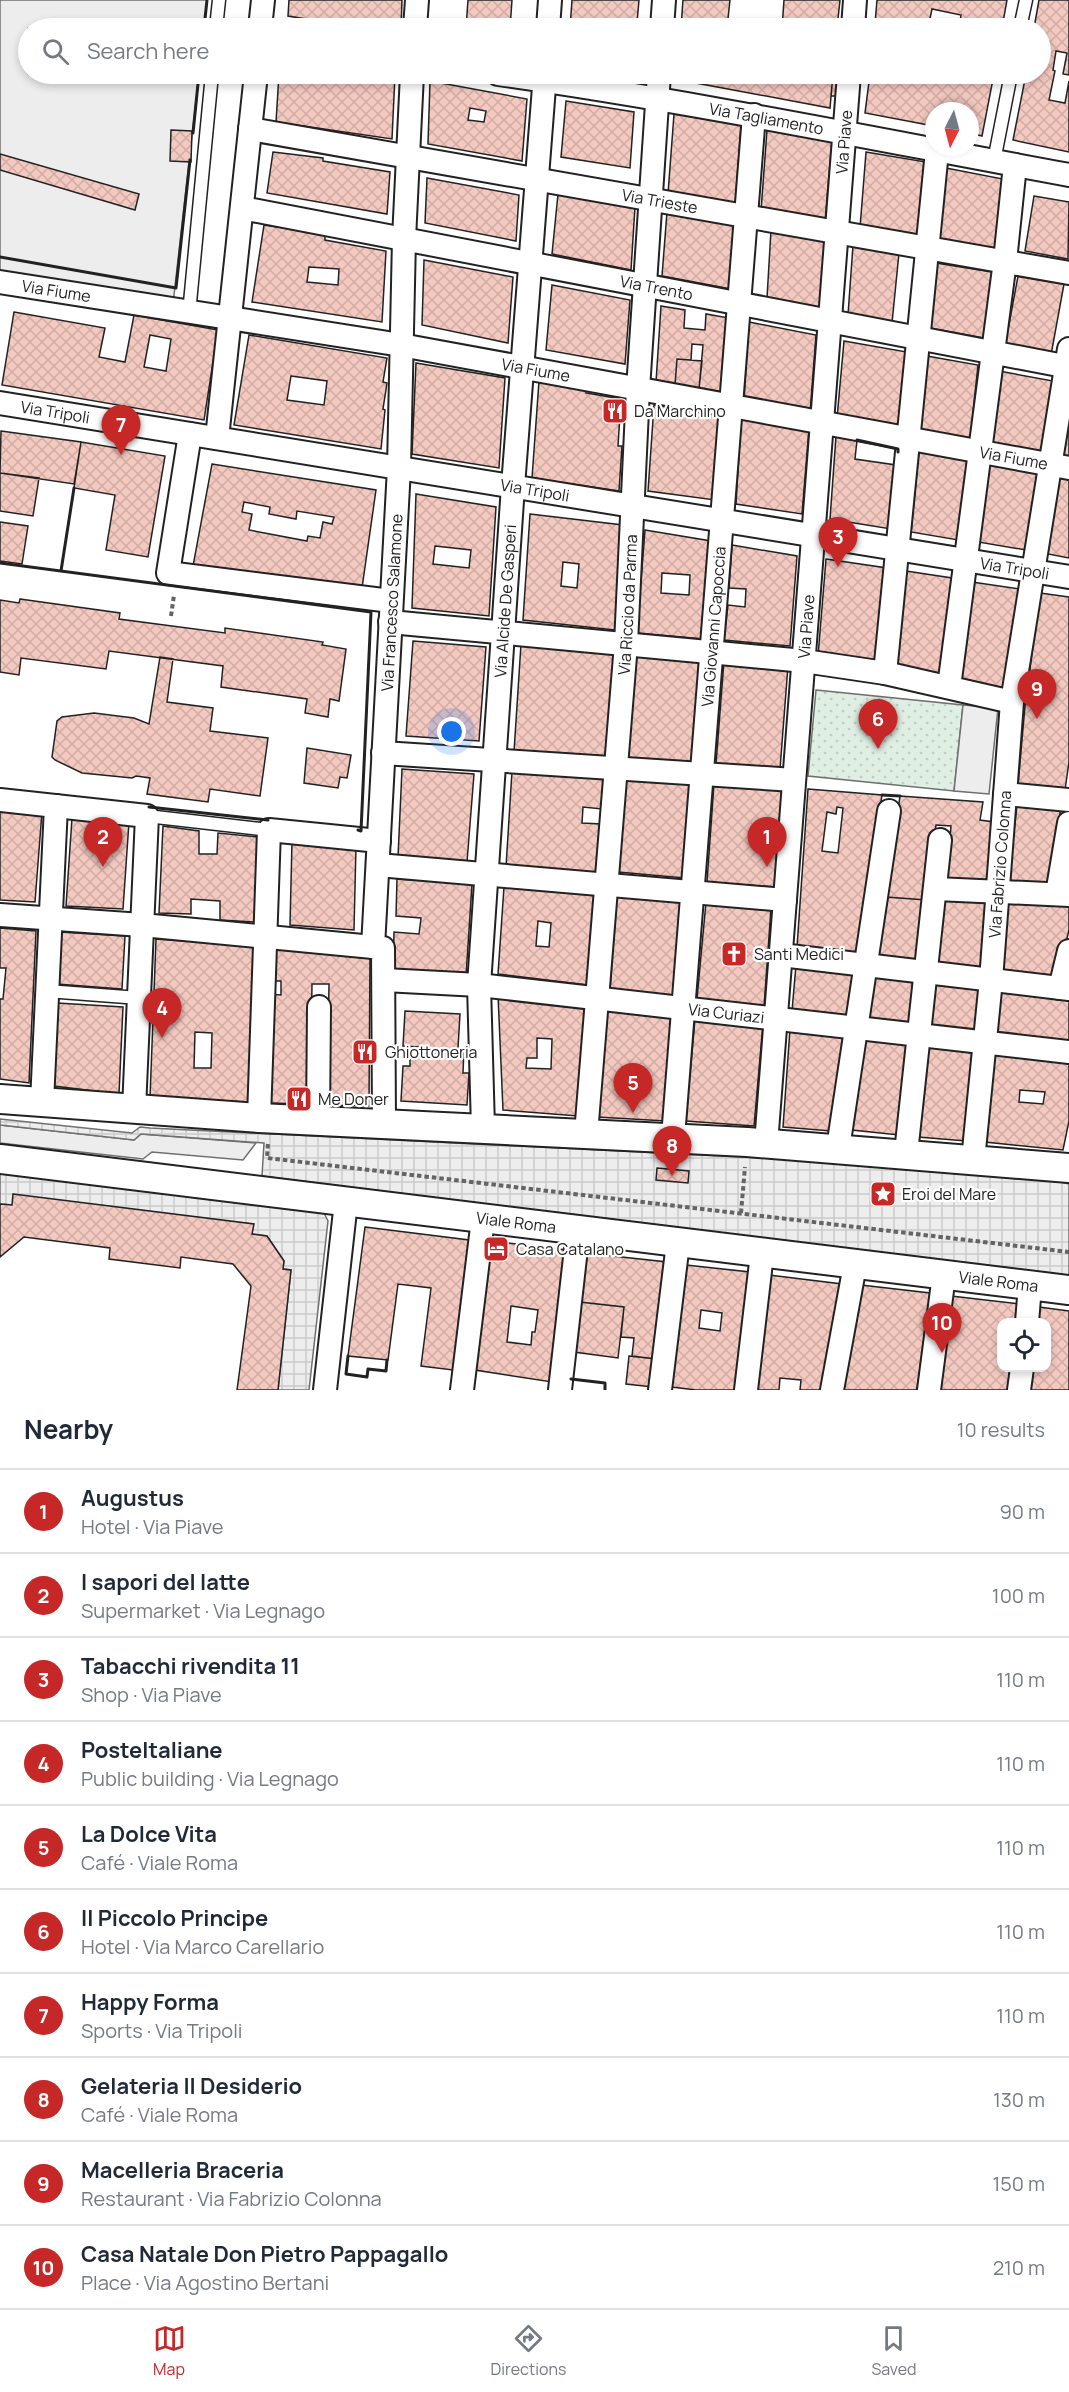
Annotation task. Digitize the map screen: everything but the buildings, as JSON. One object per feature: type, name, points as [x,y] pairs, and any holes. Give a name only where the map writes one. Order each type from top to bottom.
[{"type":"street","points":[[261,18],[263,0]]},
{"type":"street","points":[[416,18],[417,0]]},
{"type":"street","points":[[549,18],[550,0]]},
{"type":"street","points":[[663,18],[664,0]]},
{"type":"street","points":[[854,18],[855,0]]},
{"type":"street","points":[[217,438],[255,84]]},
{"type":"street","name":"Via Francesco Salamone","points":[[373,947],[399,468],[404,239],[412,84]]},
{"type":"street","name":"Via Alcide De Gasperi","points":[[483,1128],[478,985],[544,84]]},
{"type":"street","name":"Via Tagliamento","points":[[584,84],[844,132],[925,149]]},
{"type":"street","name":"Via Riccio da Parma","points":[[586,1134],[626,644],[638,388],[658,84]]},
{"type":"street","name":"Via Piave","points":[[756,1151],[776,1019],[848,84]]},
{"type":"street","name":"Via Giovanni Capoccia","points":[[674,1137],[754,115]]},
{"type":"street","name":"Via Trieste","points":[[250,129],[1069,273]]},
{"type":"street","points":[[885,673],[937,156]]},
{"type":"street","name":"Via Tagliamento","points":[[962,156],[1069,175]]},
{"type":"street","points":[[949,687],[1005,261],[1005,163]]},
{"type":"street","name":"Via Trento","points":[[242,208],[993,352],[1068,360]]},
{"type":"street","name":"Via Fiume","points":[[0,282],[401,345],[1060,466]]},
{"type":"street","name":"Via Fabrizio Colonna","points":[[973,1160],[991,980],[1012,702],[1033,571],[1060,466],[1068,360]]},
{"type":"street","name":"Via Tripoli","points":[[0,403],[1069,577]]},
{"type":"street","points":[[190,434],[168,573],[503,633],[804,661],[885,673],[1012,702]]},
{"type":"street","points":[[383,753],[794,780]]},
{"type":"street","points":[[1005,794],[1069,800]]},
{"type":"street","points":[[0,800],[147,816],[134,1109]]},
{"type":"street","points":[[42,1102],[57,806]]},
{"type":"street","points":[[838,1148],[889,811]]},
{"type":"street","points":[[936,889],[1063,895],[1069,823]]},
{"type":"street","points":[[262,1128],[264,936],[269,830],[379,841]]},
{"type":"street","points":[[906,1154],[940,840]]},
{"type":"street","points":[[378,865],[785,900]]},
{"type":"street","points":[[0,915],[142,925],[383,948],[384,1123]]},
{"type":"street","points":[[781,955],[1065,988],[1069,951]]},
{"type":"street","name":"Via Curiazi","points":[[384,980],[478,985],[1069,1052]]},
{"type":"street","points":[[318,1120],[320,1007]]},
{"type":"street","points":[[0,1099],[134,1109],[262,1128],[318,1120],[674,1137],[756,1151],[838,1148],[1069,1168]]},
{"type":"street","name":"Viale Roma","points":[[0,1158],[762,1254],[1069,1290]]},
{"type":"street","points":[[326,1390],[346,1202]]},
{"type":"street","points":[[462,1390],[483,1219]]},
{"type":"street","points":[[560,1390],[578,1231]]},
{"type":"street","points":[[660,1390],[678,1243]]},
{"type":"street","points":[[746,1390],[762,1254]]},
{"type":"street","points":[[832,1390],[855,1264]]},
{"type":"street","points":[[929,1390],[944,1275]]},
{"type":"street","points":[[1027,1318],[1030,1286]]},
{"type":"street","points":[[1020,1390],[1022,1372]]},
{"type":"lane","points":[[217,18],[219,0]]},
{"type":"lane","points":[[1022,18],[1026,0]]},
{"type":"lane","points":[[189,313],[211,84]]},
{"type":"lane","points":[[1005,163],[1010,84]]},
{"type":"lane","points":[[147,816],[269,830]]},
{"type":"lane","points":[[47,991],[139,998]]},
{"type":"path","points":[[262,1128],[268,1140],[267,1158],[1069,1252]]},
{"type":"path","points":[[741,1213],[756,1151]]},
{"type":"green space","points":[[816,690],[963,705],[954,791],[808,776]]},
{"type":"shaded area","points":[[0,0],[207,0],[205,18],[18,18],[18,84],[198,84],[173,304],[0,273]]},
{"type":"shaded area","points":[[963,705],[998,708],[989,794],[954,791]]},
{"type":"shaded area","points":[[0,1119],[132,1133],[140,1127],[783,1159],[1061,1182],[1069,1184],[1069,1277],[262,1176],[264,1143],[141,1134],[134,1140],[0,1125]]},
{"type":"shaded area","points":[[0,1125],[134,1140],[141,1134],[256,1143],[243,1160],[152,1152],[143,1159],[0,1143]]},
{"type":"shaded area","points":[[0,1172],[324,1213],[328,1221],[309,1390],[278,1390],[291,1270],[283,1269],[284,1261],[267,1236],[252,1234],[253,1224],[0,1204]]},
{"type":"wall","points":[[205,18],[207,0]]},
{"type":"wall","points":[[193,133],[198,84]]},
{"type":"wall","points":[[0,257],[176,288],[190,160]]},
{"type":"wall","points":[[857,440],[898,449],[898,452]]},
{"type":"wall","points":[[61,571],[74,488]]},
{"type":"wall","points":[[0,563],[371,612],[361,831],[358,830]]},
{"type":"wall","points":[[882,795],[900,796]]},
{"type":"wall","points":[[149,807],[268,820]]},
{"type":"wall","points":[[348,1356],[346,1374],[367,1377],[368,1369],[386,1371],[387,1360]]},
{"type":"wall","points":[[571,1379],[605,1383],[605,1390]]},
{"type":"place","name":"Da Marchino","points":[[615,411]]},
{"type":"place","name":"Happy Forma","points":[[121,455]]},
{"type":"place","name":"Tabacchi rivendita 11","points":[[838,567]]},
{"type":"place","name":"Macelleria Braceria","points":[[1037,719]]},
{"type":"place","name":"Il Piccolo Principe","points":[[878,749]]},
{"type":"place","name":"I sapori del latte","points":[[103,867]]},
{"type":"place","name":"Augustus","points":[[767,867]]},
{"type":"place","name":"Santi Medici","points":[[734,954]]},
{"type":"place","name":"PosteItaliane","points":[[162,1038]]},
{"type":"place","name":"Ghiottoneria","points":[[365,1052]]},
{"type":"place","name":"Me Doner","points":[[299,1099]]},
{"type":"place","name":"La Dolce Vita","points":[[633,1113]]},
{"type":"place","name":"Gelateria Il Desiderio","points":[[672,1176]]},
{"type":"place","name":"Eroi del Mare","points":[[883,1194]]},
{"type":"place","name":"Casa Catalano","points":[[496,1249]]},
{"type":"place","name":"Casa Natale Don Pietro Pappagallo","points":[[942,1353]]}]
